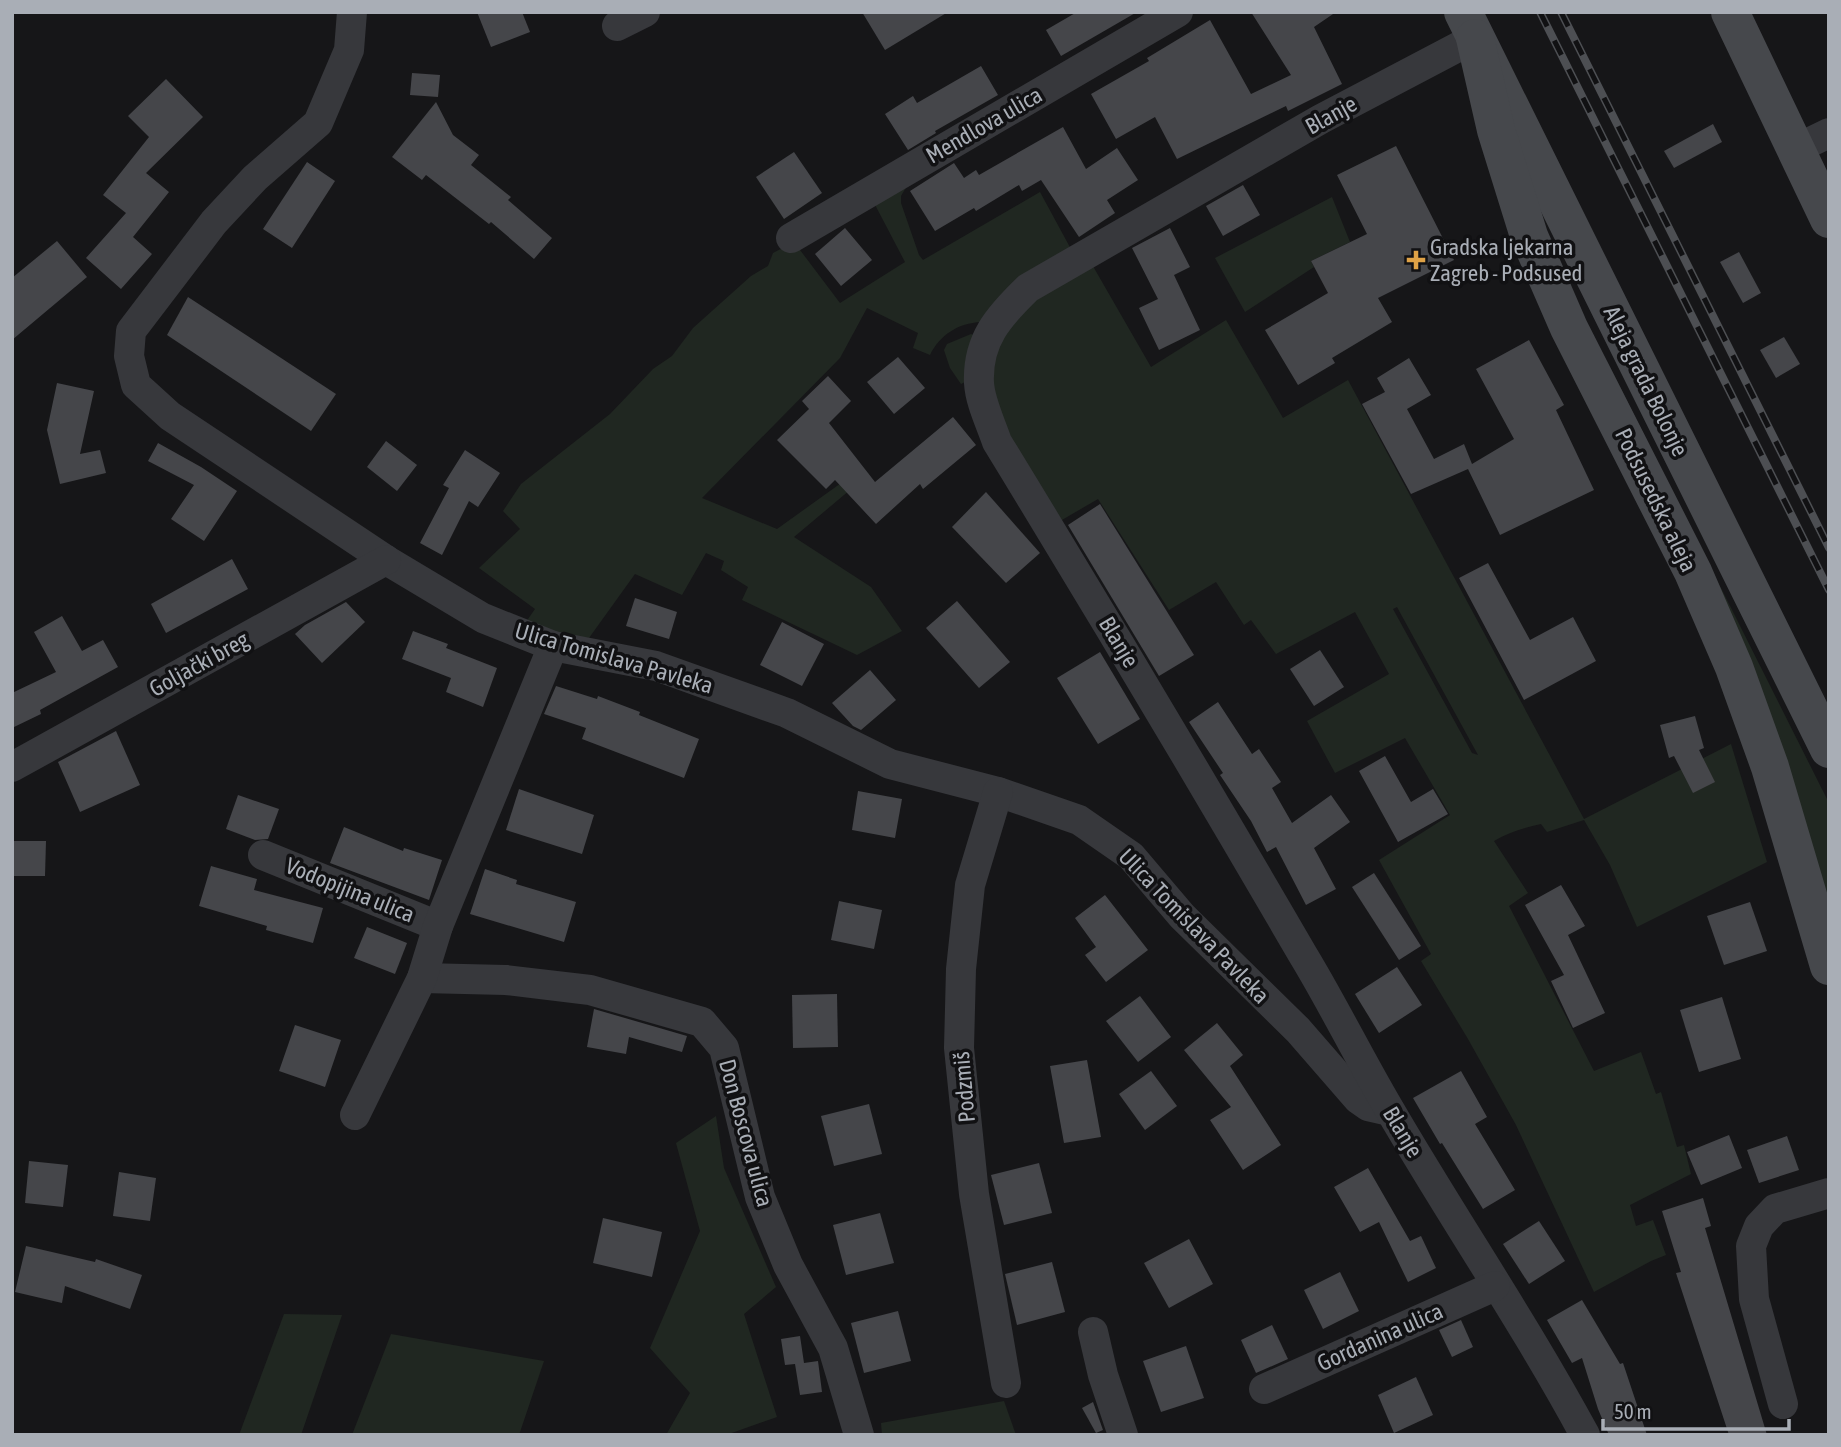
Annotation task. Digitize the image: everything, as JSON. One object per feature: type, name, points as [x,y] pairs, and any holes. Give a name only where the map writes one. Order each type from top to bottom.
[{"type":"main road","points":[[1730,12],[1812,141],[1829,219]]},
{"type":"main road","name":"Podsusedska aleja","points":[[1469,25],[1496,130],[1530,236],[1569,328],[1693,572],[1734,667],[1770,767],[1829,966]]},
{"type":"main road","name":"Aleja grada Bolonje","points":[[1469,25],[1829,749]]},
{"type":"street","name":"Ulica Tomislava Pavleka","points":[[352,12],[349,50],[318,123],[255,177],[214,222],[131,331],[129,356],[136,385],[170,416],[386,560],[483,618],[553,646],[656,666],[787,713],[890,764],[998,792],[1079,820],[1131,856],[1182,916],[1297,1030],[1358,1099],[1368,1106],[1390,1111]]},
{"type":"street","points":[[617,26],[645,12]]},
{"type":"street","name":"Mendlova ulica","points":[[790,238],[1178,12]]},
{"type":"street","name":"Blanje","points":[[1469,25],[1321,119],[1028,288],[998,318],[982,352],[979,385],[997,442],[1111,629],[1270,899],[1390,1111],[1548,1368],[1585,1435]]},
{"type":"street","name":"Goljački breg","points":[[12,767],[386,560]]},
{"type":"street","points":[[355,1115],[422,978],[438,926],[553,646]]},
{"type":"street","name":"Podzmiš","points":[[998,792],[970,885],[961,969],[959,1048],[974,1194],[1006,1383]]},
{"type":"street","name":"Vodopijina ulica","points":[[263,855],[438,926]]},
{"type":"street","name":"Don Boscova ulica","points":[[422,978],[506,980],[590,990],[702,1022],[724,1048],[760,1198],[788,1265],[834,1348],[859,1435]]},
{"type":"street","points":[[1783,1404],[1754,1298],[1751,1246],[1759,1226],[1775,1209],[1829,1193]]},
{"type":"street","name":"Gordanina ulica","points":[[1264,1389],[1496,1286]]},
{"type":"street","points":[[1093,1332],[1103,1375],[1123,1435]]},
{"type":"shaded area","points":[[908,184],[901,196],[901,203],[923,260],[1040,192],[1072,251],[981,322],[957,328],[944,336],[930,355],[913,348],[918,333],[867,308],[840,358],[702,498],[777,529],[862,468],[869,474],[794,537],[871,587],[902,631],[857,655],[742,600],[748,587],[721,570],[724,561],[706,553],[682,595],[635,574],[589,638],[521,629],[535,609],[479,568],[520,529],[503,511],[521,484],[610,414],[653,369],[672,356],[693,328],[751,276],[768,266],[773,253],[794,242],[840,303],[905,262],[872,199]]},
{"type":"shaded area","points":[[1332,197],[1350,242],[1311,261],[1314,267],[1245,312],[1215,258]]},
{"type":"shaded area","points":[[1090,261],[1151,367],[1226,320],[1283,418],[1348,380],[1584,819],[1731,744],[1767,862],[1637,927],[1610,865],[1584,820],[1547,832],[1541,824],[1494,841],[1528,893],[1509,906],[1594,1071],[1641,1052],[1656,1094],[1661,1092],[1677,1147],[1684,1145],[1691,1174],[1630,1205],[1636,1226],[1653,1220],[1666,1255],[1594,1292],[1516,1125],[1421,961],[1431,954],[1379,860],[1450,815],[1405,738],[1335,773],[1307,721],[1389,674],[1355,612],[1276,654],[1251,620],[1244,625],[1216,582],[1169,610],[1098,499],[1055,524],[998,432],[988,379],[1005,323]],"holes":[[[1397,607],[1478,755],[1472,753],[1393,609]]]},
{"type":"shaded area","points":[[971,334],[976,336],[967,381],[961,384],[950,368],[944,350],[947,344]]},
{"type":"shaded area","points":[[1606,359],[1829,803],[1829,900]]},
{"type":"shaded area","points":[[716,1116],[724,1168],[776,1287],[744,1314],[777,1417],[726,1435],[666,1435],[690,1393],[650,1348],[700,1231],[676,1143]]},
{"type":"shaded area","points":[[284,1314],[342,1315],[301,1435],[239,1435]]},
{"type":"shaded area","points":[[391,1334],[544,1361],[519,1435],[352,1435]]},
{"type":"shaded area","points":[[1004,1401],[1016,1435],[882,1435],[881,1423]]},
{"type":"building","points":[[477,12],[522,12],[530,32],[491,47]]},
{"type":"building","points":[[862,12],[948,12],[885,50]]},
{"type":"building","points":[[1077,12],[1137,12],[1061,56],[1046,30]]},
{"type":"building","points":[[1251,12],[1336,12],[1314,27],[1342,84],[1288,111],[1286,106],[1177,159],[1155,117],[1116,139],[1091,94],[1149,61],[1147,58],[1210,20],[1251,94],[1291,75]]},
{"type":"building","points":[[981,66],[998,95],[935,131],[936,133],[908,150],[885,114],[913,96],[917,103]]},
{"type":"building","points":[[412,73],[440,75],[438,97],[410,95]]},
{"type":"building","points":[[166,79],[203,117],[146,173],[169,192],[133,237],[152,254],[121,289],[86,258],[126,213],[103,195],[149,137],[128,116]]},
{"type":"building","points":[[436,102],[453,135],[479,155],[471,165],[511,197],[508,200],[552,238],[534,259],[491,222],[489,224],[426,175],[422,180],[392,157]]},
{"type":"building","points":[[1713,124],[1722,142],[1674,168],[1664,151]]},
{"type":"building","points":[[1063,127],[1086,169],[1117,148],[1138,180],[1107,200],[1115,213],[1079,237],[1041,180],[1022,191],[1019,185],[976,211],[974,208],[935,231],[910,191],[954,163],[964,178],[976,170],[979,175]]},
{"type":"building","points":[[1396,146],[1454,260],[1378,298],[1392,322],[1332,358],[1335,363],[1298,385],[1265,330],[1328,293],[1311,261],[1367,234],[1337,175]]},
{"type":"building","points":[[794,152],[822,193],[784,219],[756,177]]},
{"type":"building","points":[[307,162],[335,181],[292,248],[263,229]]},
{"type":"building","points":[[1243,185],[1260,215],[1223,236],[1206,206]]},
{"type":"building","points":[[845,228],[872,260],[841,286],[815,254]]},
{"type":"building","points":[[1170,228],[1190,267],[1174,275],[1200,330],[1159,350],[1139,308],[1158,299],[1132,248]]},
{"type":"building","points":[[57,241],[87,277],[12,340],[12,278]]},
{"type":"building","points":[[1739,252],[1761,293],[1743,303],[1720,262]]},
{"type":"building","points":[[188,297],[336,394],[311,431],[167,335]]},
{"type":"building","points":[[1784,337],[1800,364],[1776,378],[1760,350]]},
{"type":"building","points":[[1529,340],[1564,405],[1556,410],[1594,490],[1500,535],[1468,469],[1411,494],[1362,404],[1385,392],[1377,378],[1409,358],[1431,395],[1407,409],[1434,459],[1464,444],[1472,464],[1514,439],[1476,369]]},
{"type":"building","points":[[898,357],[925,388],[894,414],[867,382]]},
{"type":"building","points":[[828,376],[851,401],[829,423],[875,482],[953,417],[976,445],[923,489],[920,484],[876,524],[835,480],[826,489],[777,440],[809,409],[802,401]]},
{"type":"building","points":[[57,383],[94,391],[80,454],[100,450],[106,473],[60,484],[47,430]]},
{"type":"building","points":[[386,441],[417,465],[397,491],[367,467]]},
{"type":"building","points":[[158,443],[237,491],[204,541],[171,519],[194,485],[148,461]]},
{"type":"building","points":[[465,450],[500,473],[478,507],[469,501],[442,555],[420,543],[449,488],[443,485]]},
{"type":"building","points":[[986,492],[1040,553],[1006,583],[952,527]]},
{"type":"building","points":[[1100,504],[1194,655],[1159,676],[1068,525]]},
{"type":"building","points":[[232,559],[248,589],[166,633],[151,604]]},
{"type":"building","points":[[1488,563],[1530,640],[1573,617],[1596,661],[1524,700],[1459,578]]},
{"type":"building","points":[[635,598],[677,612],[669,639],[626,626]]},
{"type":"building","points":[[957,601],[1010,662],[979,688],[926,628]]},
{"type":"building","points":[[346,602],[365,622],[322,663],[295,634],[305,625]]},
{"type":"building","points":[[62,616],[82,651],[103,640],[118,667],[40,710],[41,714],[12,728],[12,693],[56,672],[34,632]]},
{"type":"building","points":[[782,622],[824,644],[802,686],[760,665]]},
{"type":"building","points":[[413,631],[448,644],[446,648],[497,668],[483,707],[446,692],[451,678],[402,659]]},
{"type":"building","points":[[1320,650],[1344,687],[1314,706],[1290,669]]},
{"type":"building","points":[[1100,652],[1140,719],[1098,744],[1057,678]]},
{"type":"building","points":[[870,670],[896,700],[861,730],[853,726],[832,703]]},
{"type":"building","points":[[556,686],[597,699],[598,696],[699,739],[684,778],[582,739],[586,728],[544,714]]},
{"type":"building","points":[[1218,702],[1252,754],[1259,749],[1281,782],[1272,788],[1292,823],[1331,795],[1350,822],[1314,848],[1336,889],[1306,905],[1276,847],[1267,852],[1251,821],[1220,775],[1223,773],[1189,722]]},
{"type":"building","points":[[1695,716],[1704,748],[1699,750],[1715,782],[1693,793],[1674,756],[1669,758],[1660,725]]},
{"type":"building","points":[[116,731],[140,785],[80,812],[58,762]]},
{"type":"building","points":[[1385,756],[1411,802],[1433,789],[1448,814],[1398,842],[1359,771]]},
{"type":"building","points":[[519,789],[594,815],[582,854],[506,830]]},
{"type":"building","points":[[858,791],[902,799],[895,838],[852,830]]},
{"type":"building","points":[[238,795],[279,809],[268,839],[255,840],[226,829]]},
{"type":"building","points":[[344,827],[403,851],[404,848],[442,860],[429,900],[330,863]]},
{"type":"building","points":[[12,841],[46,841],[45,876],[12,876]]},
{"type":"building","points":[[211,866],[257,879],[254,890],[323,908],[313,943],[266,930],[267,926],[199,906]]},
{"type":"building","points":[[485,869],[517,880],[516,884],[576,902],[564,942],[470,914]]},
{"type":"building","points":[[1374,873],[1421,946],[1399,960],[1352,887]]},
{"type":"building","points":[[1561,885],[1585,926],[1568,935],[1605,1013],[1573,1028],[1551,981],[1564,975],[1525,905]]},
{"type":"building","points":[[1105,895],[1148,950],[1106,982],[1085,955],[1096,947],[1075,918]]},
{"type":"building","points":[[839,901],[882,910],[874,949],[831,940]]},
{"type":"building","points":[[1750,902],[1767,951],[1724,965],[1707,916]]},
{"type":"building","points":[[367,927],[407,943],[395,974],[354,958]]},
{"type":"building","points":[[1397,967],[1422,1005],[1379,1033],[1355,994]]},
{"type":"building","points":[[837,994],[838,1047],[793,1048],[792,995]]},
{"type":"building","points":[[1140,996],[1171,1037],[1138,1062],[1106,1021]]},
{"type":"building","points":[[1722,997],[1741,1059],[1699,1072],[1680,1010]]},
{"type":"building","points":[[594,1009],[687,1036],[682,1052],[629,1037],[626,1054],[587,1047]]},
{"type":"building","points":[[1217,1023],[1243,1055],[1230,1066],[1281,1145],[1243,1170],[1210,1120],[1231,1107],[1184,1050]]},
{"type":"building","points":[[295,1025],[341,1040],[325,1087],[279,1071]]},
{"type":"building","points":[[1087,1060],[1101,1137],[1064,1143],[1050,1066]]},
{"type":"building","points":[[1151,1071],[1177,1106],[1145,1130],[1119,1094]]},
{"type":"building","points":[[1461,1071],[1487,1117],[1475,1124],[1515,1190],[1483,1209],[1413,1098]]},
{"type":"building","points":[[869,1104],[882,1154],[834,1166],[821,1116]]},
{"type":"building","points":[[1729,1135],[1742,1168],[1701,1185],[1687,1152]]},
{"type":"building","points":[[1787,1136],[1799,1170],[1759,1183],[1747,1150]]},
{"type":"building","points":[[29,1161],[68,1165],[63,1207],[25,1203]]},
{"type":"building","points":[[1039,1163],[1052,1213],[1004,1225],[991,1175]]},
{"type":"building","points":[[1368,1168],[1410,1241],[1421,1236],[1436,1268],[1408,1282],[1379,1222],[1360,1232],[1334,1187]]},
{"type":"building","points":[[119,1172],[156,1178],[150,1221],[113,1216]]},
{"type":"building","points":[[1703,1198],[1711,1226],[1705,1228],[1767,1435],[1729,1435],[1676,1273],[1681,1272],[1662,1211]]},
{"type":"building","points":[[880,1213],[894,1263],[846,1275],[833,1225]]},
{"type":"building","points":[[603,1218],[662,1232],[652,1277],[593,1263]]},
{"type":"building","points":[[1539,1221],[1565,1261],[1529,1284],[1503,1244]]},
{"type":"building","points":[[1189,1239],[1213,1284],[1169,1308],[1144,1263]]},
{"type":"building","points":[[26,1246],[95,1262],[96,1259],[142,1275],[130,1309],[65,1286],[62,1303],[15,1292]]},
{"type":"building","points":[[1052,1262],[1065,1312],[1017,1325],[1005,1274]]},
{"type":"building","points":[[1340,1272],[1359,1311],[1323,1329],[1304,1290]]},
{"type":"building","points":[[1582,1300],[1620,1364],[1623,1363],[1647,1435],[1609,1435],[1582,1358],[1572,1363],[1547,1320]]},
{"type":"building","points":[[898,1311],[911,1361],[864,1373],[851,1323]]},
{"type":"building","points":[[1461,1320],[1473,1347],[1452,1357],[1439,1330]]},
{"type":"building","points":[[1272,1325],[1288,1359],[1256,1373],[1241,1340]]},
{"type":"building","points":[[800,1336],[804,1363],[818,1361],[822,1392],[800,1395],[795,1364],[785,1365],[781,1339]]},
{"type":"building","points":[[1186,1346],[1204,1398],[1161,1412],[1143,1361]]},
{"type":"building","points":[[1416,1377],[1433,1415],[1394,1433],[1378,1395]]},
{"type":"building","points":[[1093,1402],[1103,1430],[1096,1433],[1082,1408]]},
{"type":"railway","points":[[1540,12],[1829,590]]},
{"type":"railway","points":[[1561,12],[1829,548]]},
{"type":"place","name":"Gradska ljekarna Zagreb - Podsused","points":[[1416,260]]}]
